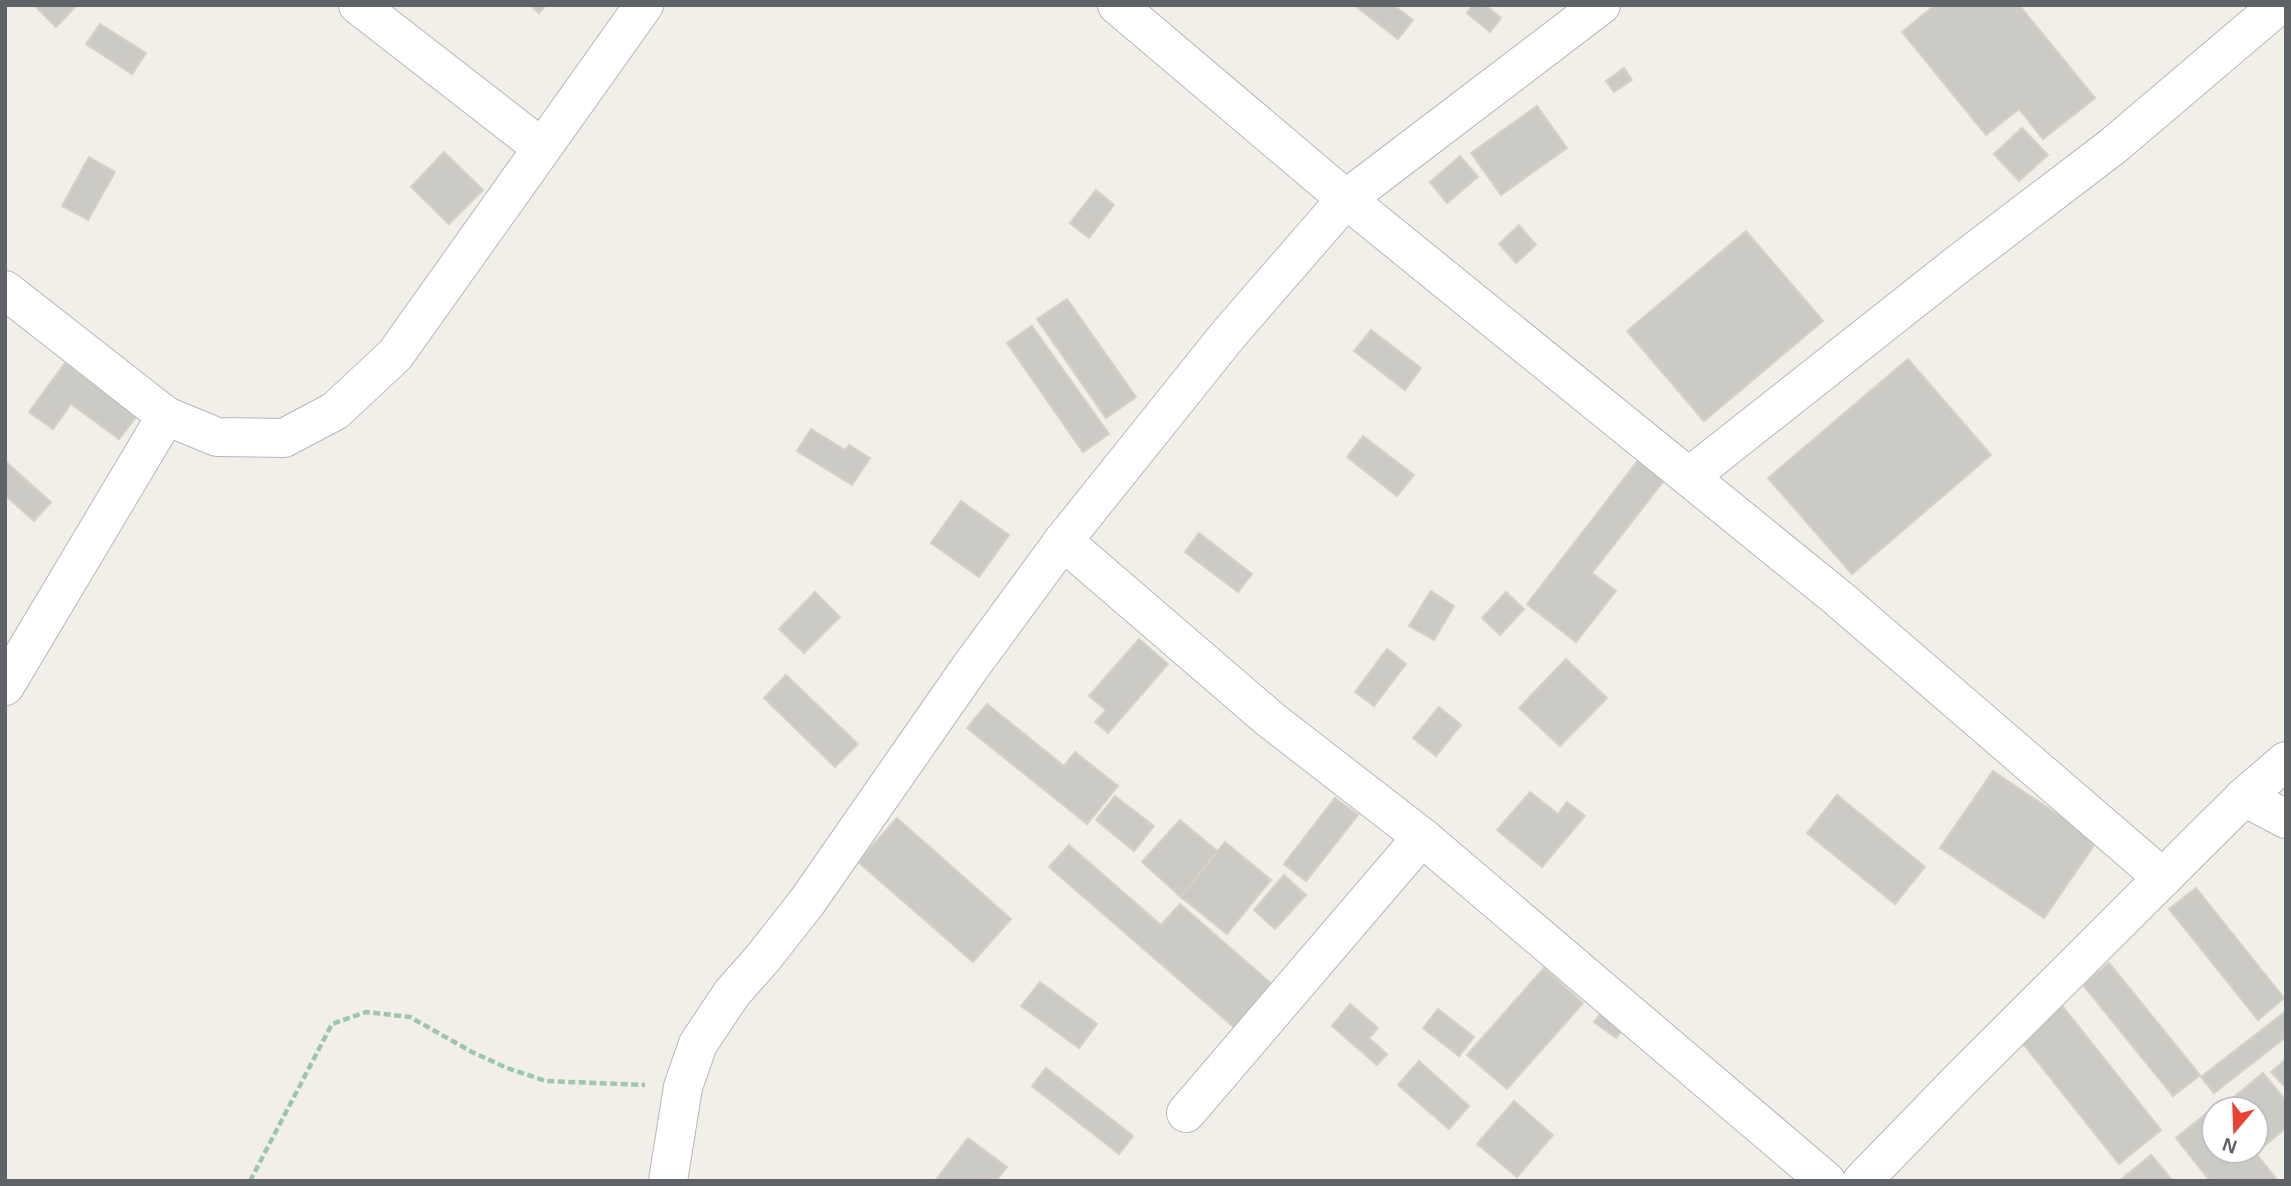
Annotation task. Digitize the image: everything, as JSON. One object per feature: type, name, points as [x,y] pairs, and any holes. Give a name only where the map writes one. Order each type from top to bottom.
[{"type":"street","points":[[358,5],[542,148]]},
{"type":"street","points":[[5,290],[166,416],[218,437],[284,438],[335,411],[395,355],[644,5]]},
{"type":"street","points":[[1117,5],[1346,199],[1839,598],[2163,878]]},
{"type":"street","points":[[668,1181],[683,1087],[698,1044],[732,993],[807,902],[969,669],[1063,541],[1228,335],[1346,199],[1601,5]]},
{"type":"street","points":[[1690,476],[1957,265],[2113,146],[2279,5]]},
{"type":"street","points":[[5,686],[166,416]]},
{"type":"street","points":[[1063,541],[1271,720],[1422,837],[1826,1181]]},
{"type":"street","points":[[1862,1181],[2244,797],[2286,761]]},
{"type":"street","points":[[2244,797],[2286,819]]},
{"type":"street","points":[[1186,1113],[1422,837]]},
{"type":"path","points":[[250,1181],[332,1024],[366,1012],[410,1017],[472,1052],[546,1082],[683,1087]]},
{"type":"building","points":[[34,5],[77,5],[56,27]]},
{"type":"building","points":[[530,5],[546,5],[539,13]]},
{"type":"building","points":[[1354,5],[1393,5],[1413,20],[1398,39]]},
{"type":"building","points":[[1473,5],[1485,5],[1501,18],[1490,32],[1467,13]]},
{"type":"building","points":[[1935,5],[2019,5],[2095,98],[2043,139],[2019,109],[1986,135],[1902,32]]},
{"type":"building","points":[[100,24],[146,53],[132,74],[86,44]]},
{"type":"building","points":[[1624,68],[1632,80],[1614,92],[1606,81]]},
{"type":"building","points":[[1537,106],[1567,148],[1501,195],[1471,153]]},
{"type":"building","points":[[2022,128],[2048,155],[2019,181],[1994,154]]},
{"type":"building","points":[[444,152],[483,190],[449,224],[411,187]]},
{"type":"building","points":[[1460,156],[1478,177],[1447,203],[1430,182]]},
{"type":"building","points":[[89,157],[115,172],[88,220],[62,206]]},
{"type":"building","points":[[1096,190],[1114,205],[1089,238],[1070,223]]},
{"type":"building","points":[[1519,225],[1536,245],[1516,263],[1499,244]]},
{"type":"building","points":[[1746,231],[1823,321],[1704,421],[1627,331]]},
{"type":"building","points":[[1067,299],[1136,397],[1106,418],[1037,319]]},
{"type":"building","points":[[1032,326],[1109,434],[1083,452],[1007,343]]},
{"type":"building","points":[[1371,330],[1421,368],[1405,390],[1354,351]]},
{"type":"building","points":[[1908,359],[1991,455],[1852,574],[1768,478]]},
{"type":"building","points":[[65,363],[137,416],[119,439],[71,404],[53,429],[29,412]]},
{"type":"building","points":[[811,429],[845,450],[849,445],[870,458],[852,485],[797,451]]},
{"type":"building","points":[[1363,436],[1414,475],[1397,496],[1347,457]]},
{"type":"building","points":[[1643,454],[1669,474],[1592,573],[1616,591],[1576,642],[1527,604]]},
{"type":"building","points":[[5,461],[51,502],[34,521],[5,495]]},
{"type":"building","points":[[961,501],[1009,535],[979,577],[931,543]]},
{"type":"building","points":[[1199,533],[1252,574],[1238,592],[1185,552]]},
{"type":"building","points":[[1431,591],[1454,606],[1434,640],[1409,626]]},
{"type":"building","points":[[815,592],[840,617],[804,653],[779,629]]},
{"type":"building","points":[[1506,592],[1524,609],[1500,635],[1482,618]]},
{"type":"building","points":[[1139,639],[1168,664],[1108,733],[1095,722],[1106,710],[1089,696]]},
{"type":"building","points":[[1387,649],[1406,664],[1374,706],[1355,692]]},
{"type":"building","points":[[1566,659],[1607,698],[1560,746],[1519,708]]},
{"type":"building","points":[[786,675],[858,744],[835,767],[764,698]]},
{"type":"building","points":[[987,704],[1064,766],[1075,752],[1118,786],[1087,824],[967,728]]},
{"type":"building","points":[[1439,707],[1461,725],[1436,756],[1413,738]]},
{"type":"building","points":[[1993,771],[2097,841],[2044,918],[1940,848]]},
{"type":"building","points":[[1530,792],[1558,814],[1567,802],[1585,816],[1542,867],[1497,830]]},
{"type":"building","points":[[1837,795],[1925,867],[1895,904],[1807,833]]},
{"type":"building","points":[[1115,796],[1154,826],[1134,851],[1096,820]]},
{"type":"building","points":[[1335,798],[1358,815],[1306,881],[1284,864]]},
{"type":"building","points":[[897,818],[1011,919],[973,962],[858,862]]},
{"type":"building","points":[[1180,820],[1217,851],[1181,897],[1142,862]]},
{"type":"building","points":[[1225,842],[1271,880],[1227,934],[1181,897]]},
{"type":"building","points":[[1069,845],[1161,925],[1180,904],[1274,986],[1236,1029],[1049,867]]},
{"type":"building","points":[[1284,875],[1306,895],[1275,929],[1254,910]]},
{"type":"building","points":[[2196,888],[2284,998],[2258,1020],[2169,909]]},
{"type":"building","points":[[2109,963],[2200,1075],[2173,1096],[2083,985]]},
{"type":"building","points":[[1544,968],[1583,1003],[1507,1089],[1467,1055]]},
{"type":"building","points":[[1040,982],[1097,1024],[1079,1048],[1021,1006]]},
{"type":"building","points":[[2060,1003],[2161,1130],[2119,1164],[2017,1036]]},
{"type":"building","points":[[1350,1004],[1378,1028],[1369,1038],[1387,1054],[1377,1065],[1332,1026]]},
{"type":"building","points":[[1605,1007],[1627,1024],[1616,1038],[1594,1022]]},
{"type":"building","points":[[1438,1009],[1474,1037],[1459,1056],[1423,1028]]},
{"type":"building","points":[[2286,1011],[2286,1037],[2214,1093],[2201,1077]]},
{"type":"building","points":[[2286,1059],[2286,1088],[2271,1072]]},
{"type":"building","points":[[1419,1061],[1469,1106],[1449,1129],[1398,1085]]},
{"type":"building","points":[[1046,1068],[1133,1136],[1119,1154],[1032,1086]]},
{"type":"building","points":[[2263,1073],[2286,1101],[2286,1128],[2270,1141],[2270,1095],[2236,1095]]},
{"type":"building","points":[[1514,1101],[1553,1135],[1517,1177],[1477,1144]]},
{"type":"building","points":[[2200,1119],[2200,1165],[2265,1165],[2278,1181],[2210,1181],[2176,1138]]},
{"type":"building","points":[[968,1138],[1007,1167],[996,1181],[935,1181]]},
{"type":"building","points":[[2151,1155],[2173,1181],[2119,1181]]}]
